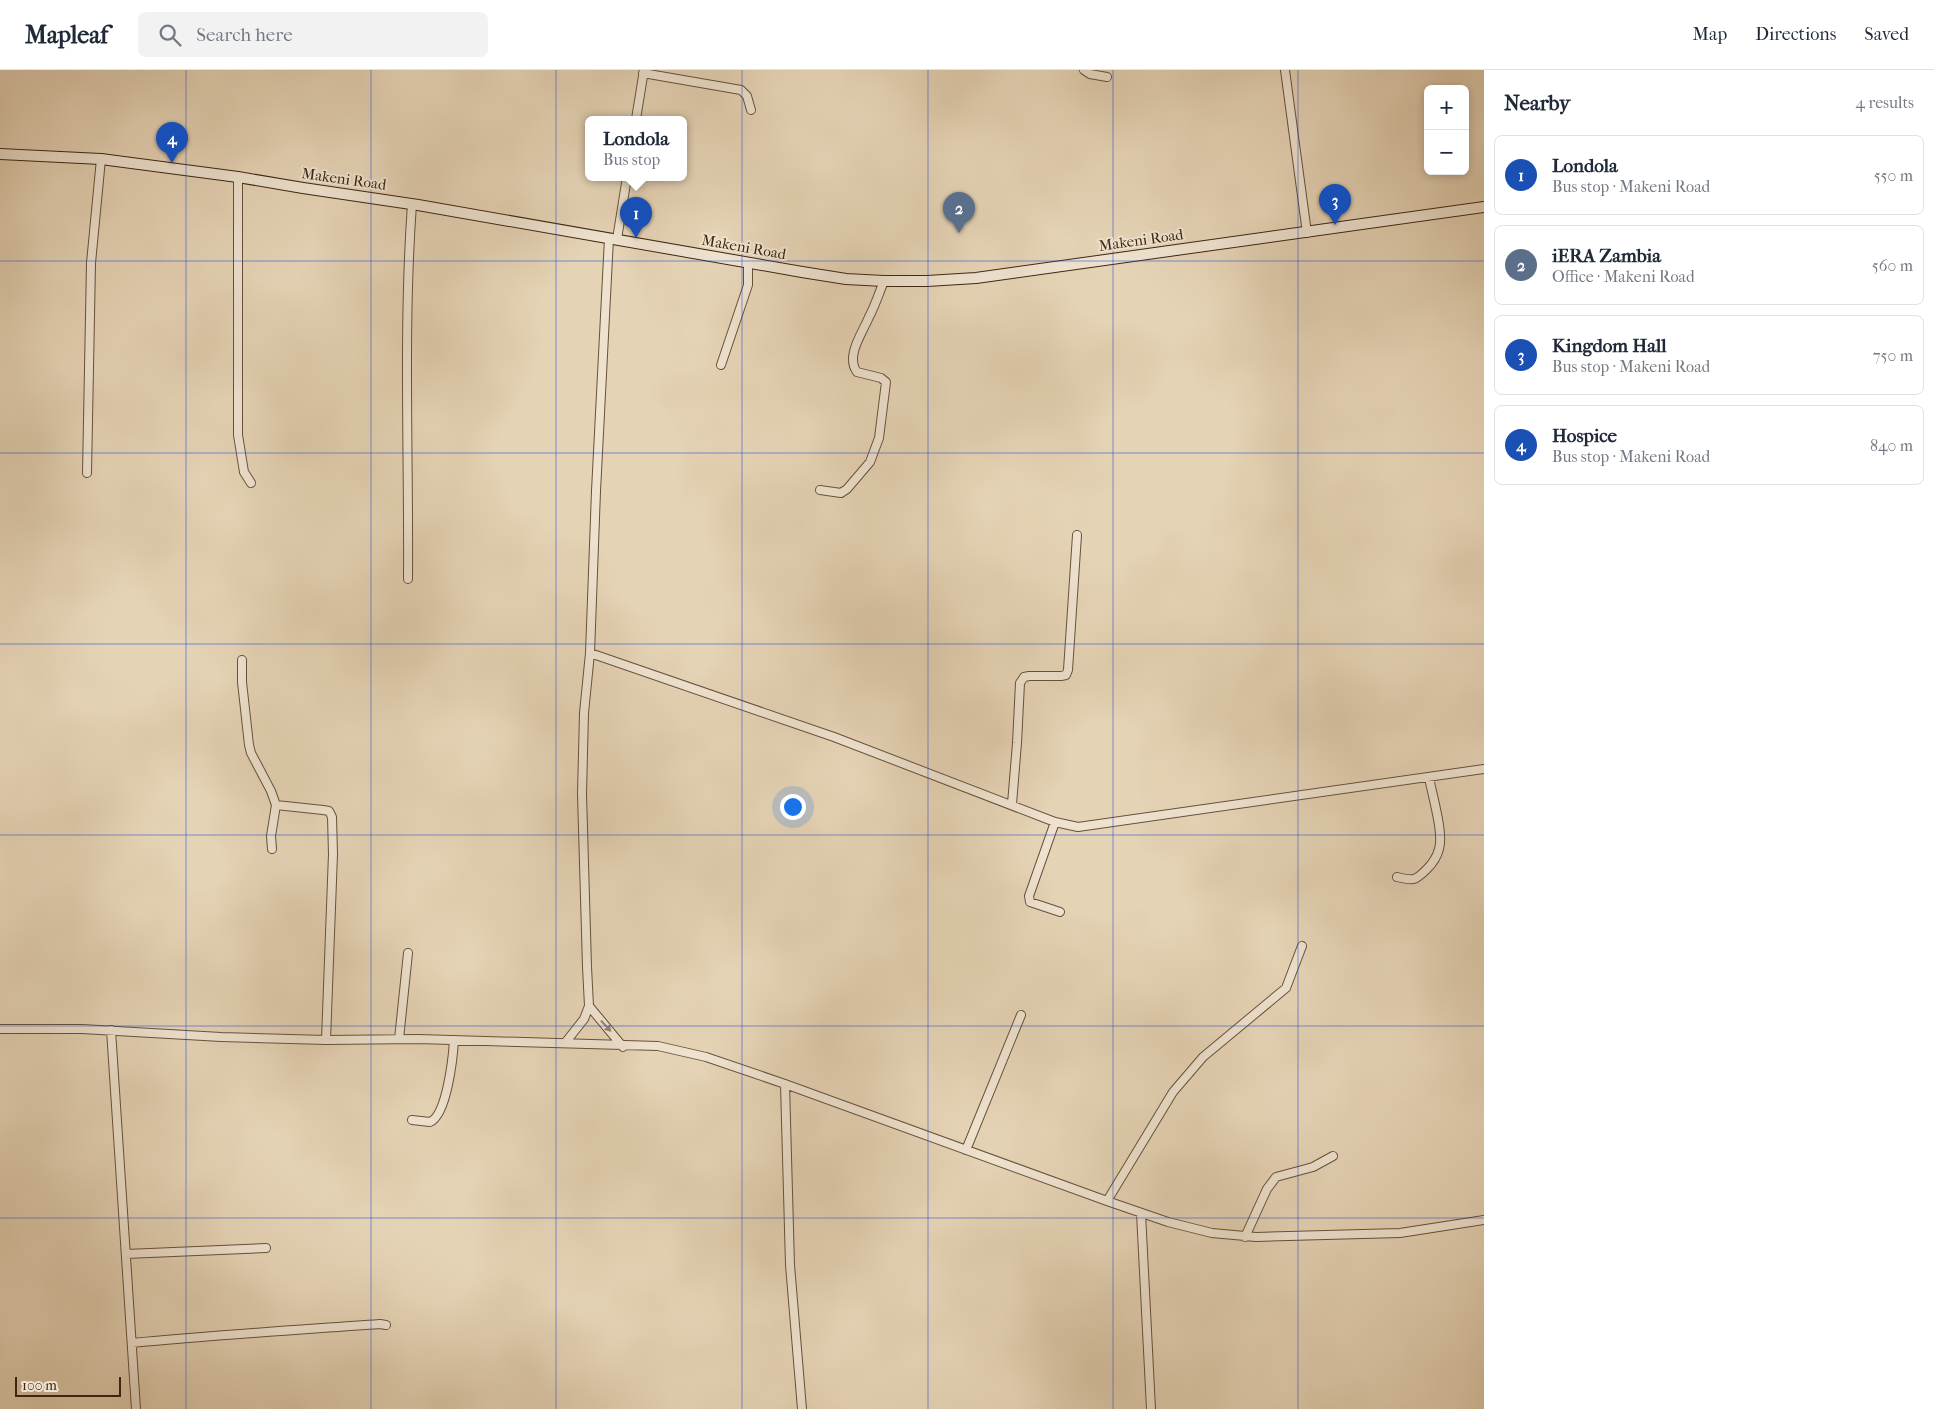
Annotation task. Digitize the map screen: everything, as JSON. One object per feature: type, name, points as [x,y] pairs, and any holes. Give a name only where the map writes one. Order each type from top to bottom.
[{"type":"main road","name":"Makeni Road","points":[[0,154],[101,159],[238,177],[412,204],[846,279],[884,281],[976,278],[1484,207]]},
{"type":"street","points":[[1084,70],[1090,74],[1107,77]]},
{"type":"street","points":[[1285,70],[1307,232]]},
{"type":"street","points":[[636,116],[643,72],[741,90],[747,96],[751,110]]},
{"type":"street","points":[[87,473],[91,263],[101,159]]},
{"type":"street","points":[[238,177],[238,435],[244,472],[251,483]]},
{"type":"street","points":[[565,1043],[584,1020],[590,1006],[587,967],[582,794],[584,714],[590,654],[596,491],[613,238],[626,181]]},
{"type":"street","points":[[408,580],[409,465],[406,368],[408,254],[412,204]]},
{"type":"street","points":[[721,365],[748,285],[748,262]]},
{"type":"street","points":[[820,490],[841,493],[847,489],[870,462],[879,438],[886,382],[881,378],[857,372],[854,368],[854,358],[857,343],[884,281]]},
{"type":"street","points":[[1012,804],[1018,743],[1020,682],[1024,677],[1029,676],[1066,675],[1068,670],[1077,535]]},
{"type":"street","points":[[590,654],[834,738],[1012,804],[1055,822],[1078,827],[1484,770]]},
{"type":"street","points":[[242,660],[242,682],[249,745],[276,805],[271,836],[272,849]]},
{"type":"street","points":[[1397,877],[1410,880],[1418,878],[1434,862],[1440,848],[1429,777]]},
{"type":"street","points":[[276,805],[329,811],[332,817],[333,854],[326,1040]]},
{"type":"street","points":[[1055,822],[1029,896],[1030,902],[1060,912]]},
{"type":"street","points":[[1107,1201],[1173,1092],[1203,1057],[1286,988],[1302,946]]},
{"type":"street","points":[[399,1040],[408,953]]},
{"type":"street","points":[[590,1006],[623,1047]]},
{"type":"street","points":[[966,1150],[1021,1015]]},
{"type":"street","points":[[0,1029],[82,1029],[221,1037],[326,1040],[454,1040],[669,1048],[706,1057],[785,1084],[1107,1201],[1192,1229],[1245,1236],[1400,1233],[1484,1220]]},
{"type":"street","points":[[111,1030],[136,1409]]},
{"type":"street","points":[[412,1120],[430,1122],[437,1117],[446,1093],[454,1040]]},
{"type":"street","points":[[785,1084],[790,1265],[802,1409]]},
{"type":"street","points":[[1245,1236],[1267,1189],[1276,1178],[1313,1167],[1333,1156]]},
{"type":"street","points":[[1141,1213],[1151,1409]]},
{"type":"street","points":[[126,1254],[266,1248]]},
{"type":"street","points":[[132,1343],[200,1336],[298,1331],[380,1324],[386,1326]]},
{"type":"place","name":"Hospice","points":[[172,163]]},
{"type":"place","name":"Kingdom Hall","points":[[1335,225]]},
{"type":"place","name":"iERA Zambia","points":[[959,233]]},
{"type":"place","name":"Londola","points":[[636,238]]}]
